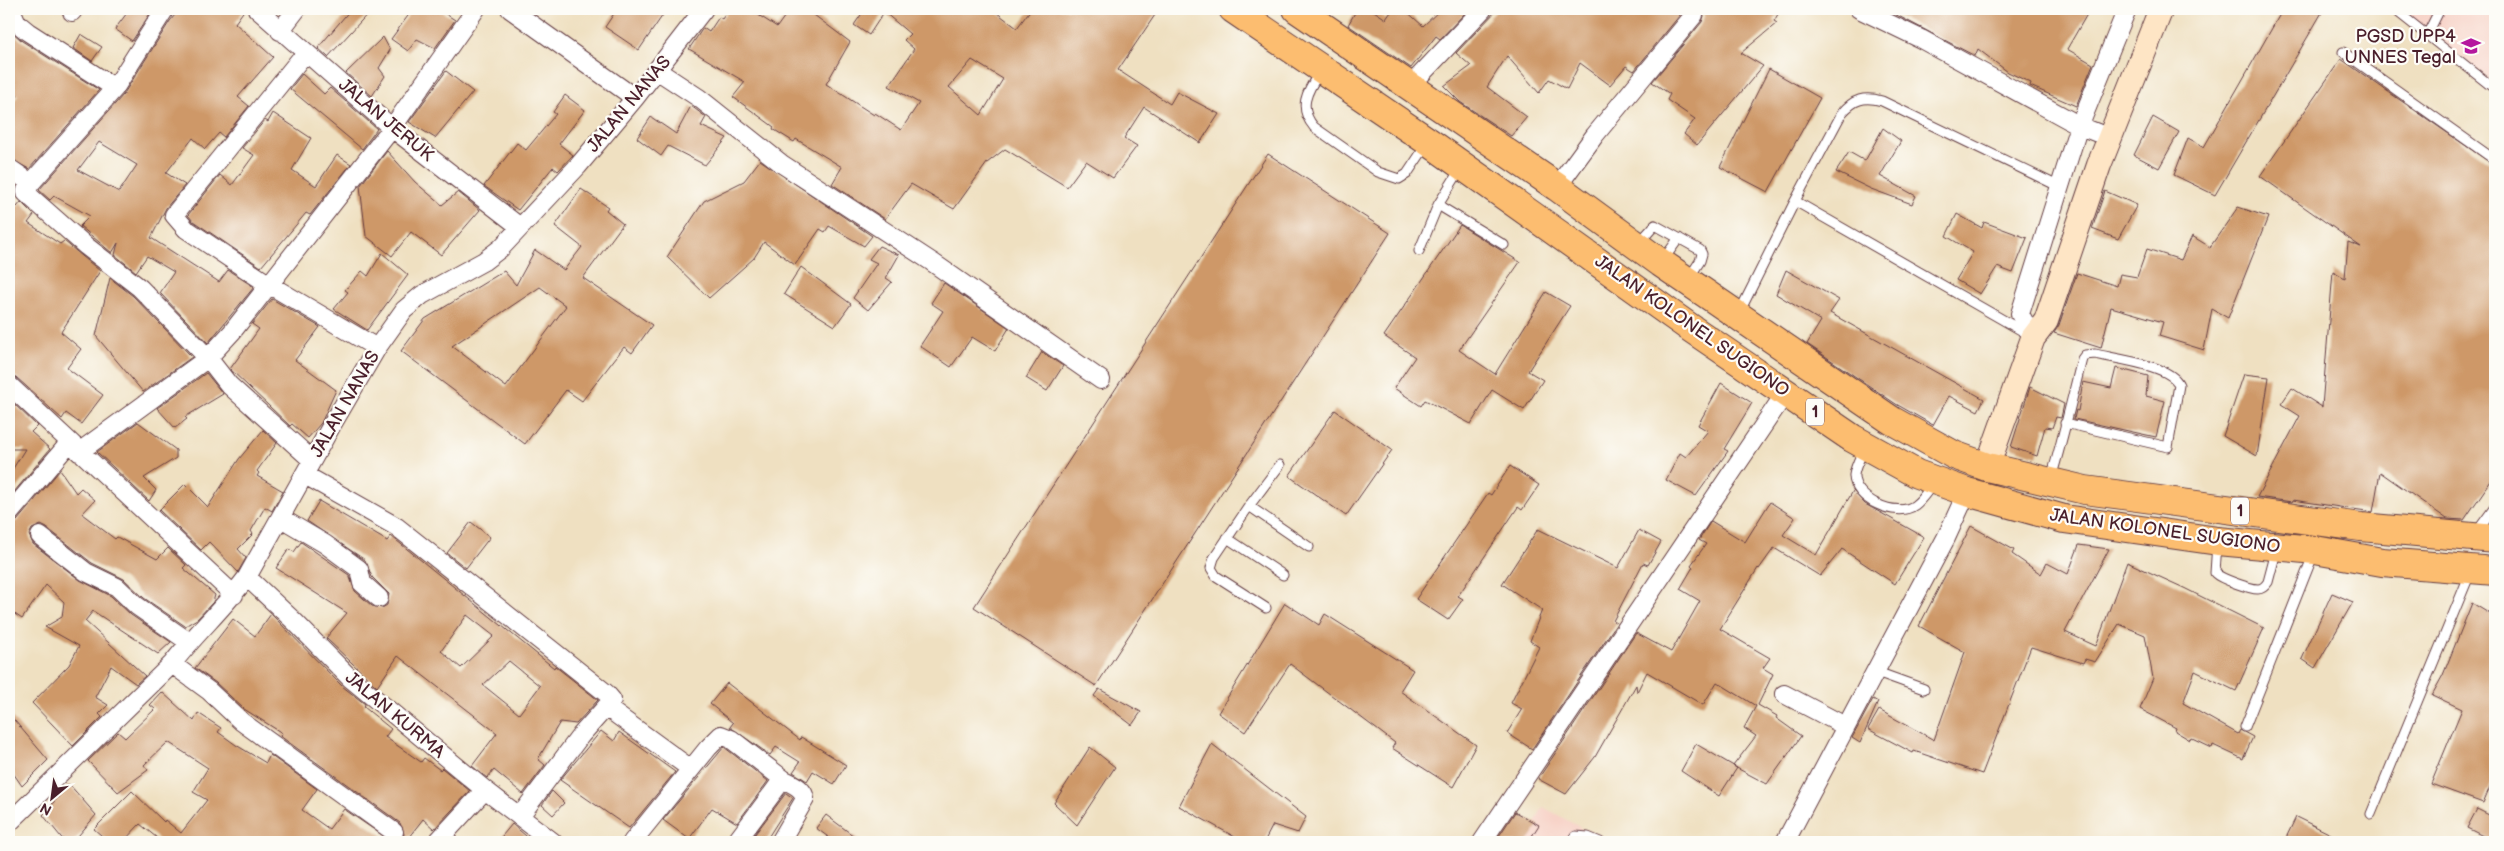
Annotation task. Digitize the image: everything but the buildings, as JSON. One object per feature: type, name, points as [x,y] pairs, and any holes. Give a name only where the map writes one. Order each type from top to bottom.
[{"type":"highway","name":"JALAN KOLONEL SUGIONO","points":[[1233,9],[1429,142],[1692,329],[1865,446],[1935,482],[2064,519],[2218,541],[2277,548],[2315,550],[2382,562],[2484,570]]},
{"type":"highway","name":"JALAN KOLONEL SUGIONO","points":[[1297,9],[1557,187],[1661,263],[1891,420],[1954,455],[1987,467],[2085,490],[2361,527],[2484,538]]},
{"type":"highway","points":[[1462,166],[1482,136]]},
{"type":"street","points":[[11,9],[17,23],[28,32],[116,88]]},
{"type":"street","points":[[165,9],[116,88],[31,183],[26,190],[28,196],[140,288],[208,358],[229,385],[308,468],[397,526],[606,693],[612,700],[581,736],[520,816]]},
{"type":"street","name":"JALAN JERUK","points":[[257,9],[392,128],[520,227]]},
{"type":"street","points":[[280,31],[297,9]]},
{"type":"street","points":[[9,514],[74,447],[208,358],[232,332],[392,128],[476,9]]},
{"type":"street","points":[[510,9],[636,98]]},
{"type":"street","name":"JALAN NANAS","points":[[10,820],[172,664],[189,642],[234,595],[247,577],[377,348],[408,306],[439,285],[484,261],[501,248],[578,166],[636,98],[704,9]]},
{"type":"street","points":[[1409,87],[1483,9]]},
{"type":"street","points":[[1859,9],[1921,39],[2080,126],[2110,138]]},
{"type":"street","points":[[2033,338],[2020,314],[2080,126],[2126,9]]},
{"type":"street","points":[[1987,467],[2033,338],[2046,321],[2066,259],[2110,138],[2161,9]]},
{"type":"street","points":[[1557,187],[1595,135],[1694,15]]},
{"type":"street","points":[[306,52],[236,135],[174,215],[186,229],[268,284],[377,348]]},
{"type":"street","points":[[658,71],[699,98],[782,164],[932,262],[1101,380]]},
{"type":"street","points":[[9,168],[31,183]]},
{"type":"street","points":[[9,385],[234,595]]},
{"type":"street","points":[[1482,842],[1786,392]]},
{"type":"street","points":[[1786,842],[1845,726],[1946,538],[1967,492]]},
{"type":"street","points":[[281,518],[325,544],[359,569],[362,583],[380,598]]},
{"type":"street","points":[[40,536],[79,567],[117,588],[137,606],[189,642]]},
{"type":"street","name":"JALAN KURMA","points":[[247,577],[350,678],[485,790],[520,816],[534,837],[553,842]]},
{"type":"street","points":[[172,664],[209,691],[242,722],[394,832]]},
{"type":"street","points":[[1784,694],[1845,726]]},
{"type":"street","points":[[606,707],[691,769]]},
{"type":"street","points":[[632,842],[721,735],[731,739],[805,794],[806,799],[780,842]]},
{"type":"street","points":[[736,842],[783,779]]},
{"type":"street","points":[[437,842],[485,790]]},
{"type":"lane","points":[[2394,9],[2495,89]]},
{"type":"lane","points":[[2427,35],[2440,9]]},
{"type":"lane","points":[[2343,52],[2495,160]]},
{"type":"lane","points":[[1322,68],[1310,87],[1304,107],[1306,118],[1314,127],[1378,172],[1399,179],[1407,174],[1429,142]]},
{"type":"lane","points":[[1738,315],[1795,201],[1842,113],[1852,102],[1870,98],[2060,187]]},
{"type":"lane","points":[[1419,251],[1438,205],[1462,166]]},
{"type":"lane","points":[[1795,201],[2033,338]]},
{"type":"lane","points":[[1438,205],[1504,245]]},
{"type":"lane","points":[[1637,246],[1655,225],[1679,238],[1702,254],[1688,281]]},
{"type":"lane","points":[[1661,263],[1679,238]]},
{"type":"lane","points":[[2050,482],[2082,358],[2089,354],[2095,354],[2157,368],[2170,374],[2177,380],[2179,391],[2168,447],[2065,424]]},
{"type":"lane","points":[[1865,446],[1854,474],[1856,482],[1865,497],[1894,510],[1906,509],[1915,505],[1935,482]]},
{"type":"lane","points":[[1266,608],[1216,576],[1211,568],[1249,506],[1280,465]]},
{"type":"lane","points":[[1249,506],[1309,547]]},
{"type":"lane","points":[[2484,538],[2495,507]]},
{"type":"lane","points":[[1228,538],[1283,575]]},
{"type":"lane","points":[[2218,541],[2215,573],[2223,579],[2258,589],[2266,586],[2268,582],[2277,548]]},
{"type":"lane","points":[[2245,727],[2315,550]]},
{"type":"lane","points":[[2371,814],[2484,570]]},
{"type":"lane","points":[[1874,671],[1924,689]]},
{"type":"lane","points":[[1570,842],[1576,836],[1600,842]]},
{"type":"shaded area","name":"PGSD UPP4 UNNES Tegal","points":[[2398,9],[2495,9],[2495,84]]},
{"type":"shaded area","points":[[1543,807],[1607,842],[1524,842]]},
{"type":"place","name":"PGSD UPP4 UNNES Tegal","points":[[2471,46]]}]
